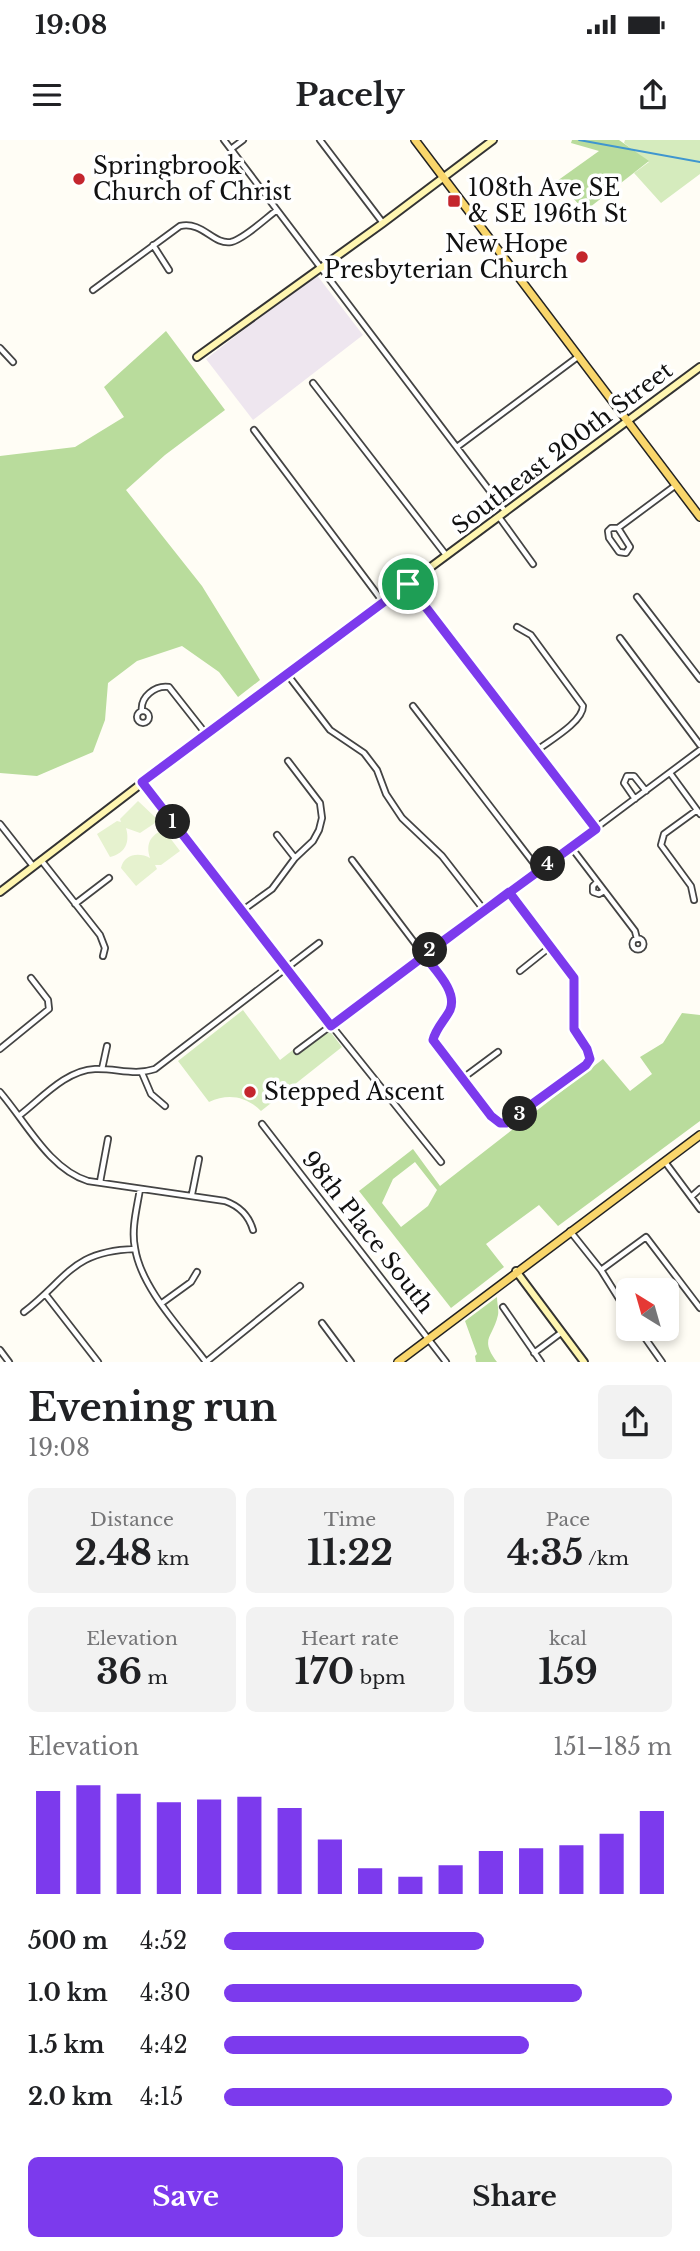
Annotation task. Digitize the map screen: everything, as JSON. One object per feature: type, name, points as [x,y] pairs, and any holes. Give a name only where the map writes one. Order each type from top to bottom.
[{"type":"main road","points":[[415,140],[700,517]]},
{"type":"main road","points":[[398,1362],[697,1137]]},
{"type":"street","points":[[224,140],[505,511]]},
{"type":"street","points":[[231,149],[243,140]]},
{"type":"street","points":[[320,140],[383,223]]},
{"type":"street","points":[[197,357],[493,140]]},
{"type":"street","points":[[93,289],[185,225],[195,226],[231,242],[276,210]]},
{"type":"street","points":[[153,245],[169,270]]},
{"type":"street","points":[[0,348],[13,362]]},
{"type":"street","points":[[457,447],[579,356]]},
{"type":"street","name":"Southeast 200th Street","points":[[0,892],[206,734],[700,367]]},
{"type":"street","points":[[313,383],[446,555]]},
{"type":"street","points":[[254,430],[383,603]]},
{"type":"street","points":[[618,528],[629,543],[630,547],[626,553],[620,552],[607,535],[611,528],[618,528],[676,485]]},
{"type":"street","points":[[498,516],[533,564]]},
{"type":"street","points":[[408,584],[596,829]]},
{"type":"street","points":[[638,597],[700,679]]},
{"type":"street","points":[[517,627],[531,635],[580,700],[584,710],[579,719],[536,751]]},
{"type":"street","points":[[620,638],[700,745]]},
{"type":"street","points":[[287,674],[330,730],[365,753],[402,818],[447,862],[484,910]]},
{"type":"street","points":[[142,711],[145,696],[158,688],[169,687],[206,734]]},
{"type":"street","points":[[413,706],[540,870]]},
{"type":"street","points":[[297,1051],[699,753]]},
{"type":"street","points":[[243,910],[272,889],[295,858],[313,841],[322,818],[320,803],[288,761]]},
{"type":"street","points":[[670,773],[699,812],[664,834],[662,849],[691,886],[694,900]]},
{"type":"street","points":[[635,799],[624,783],[627,776],[634,776],[646,791]]},
{"type":"street","points":[[142,782],[331,1026],[441,1162]]},
{"type":"street","points":[[0,824],[33,866]]},
{"type":"street","points":[[277,835],[295,858]]},
{"type":"street","points":[[570,847],[635,931],[637,939]]},
{"type":"street","points":[[41,860],[103,940],[103,956]]},
{"type":"street","points":[[352,860],[451,995],[450,1011],[433,1040],[491,1116],[500,1123],[512,1120],[586,1065],[590,1059],[574,1029],[574,978],[509,892]]},
{"type":"street","points":[[75,904],[110,878]]},
{"type":"street","points":[[597,882],[593,886],[593,892],[599,894],[604,891]]},
{"type":"street","points":[[20,1115],[73,1075],[86,1070],[142,1073],[155,1069],[319,943]]},
{"type":"street","points":[[520,971],[551,947]]},
{"type":"street","points":[[0,1049],[47,1012],[50,1005],[48,1000],[31,978]]},
{"type":"street","points":[[102,1069],[107,1046]]},
{"type":"street","points":[[463,1078],[498,1052]]},
{"type":"street","points":[[142,1073],[151,1094],[165,1106]]},
{"type":"street","points":[[0,1092],[61,1167],[77,1177],[140,1189],[192,1194],[231,1203],[246,1216],[253,1230]]},
{"type":"street","name":"98th Place South","points":[[262,1124],[446,1362]]},
{"type":"street","points":[[697,1137],[700,1146]]},
{"type":"street","points":[[100,1182],[108,1139]]},
{"type":"street","points":[[192,1194],[199,1159]]},
{"type":"street","points":[[664,1161],[700,1209]]},
{"type":"street","points":[[140,1189],[134,1231],[135,1249],[141,1271],[206,1362],[300,1286]]},
{"type":"street","points":[[691,1197],[700,1189]]},
{"type":"street","points":[[570,1230],[616,1294]]},
{"type":"street","points":[[601,1270],[646,1237],[700,1308]]},
{"type":"street","points":[[24,1312],[46,1295],[58,1280],[92,1255],[135,1249]]},
{"type":"street","points":[[516,1271],[584,1362]]},
{"type":"street","points":[[162,1303],[195,1278],[197,1272]]},
{"type":"street","points":[[46,1295],[96,1360],[89,1362]]},
{"type":"street","points":[[503,1307],[541,1362]]},
{"type":"street","points":[[322,1323],[351,1362]]},
{"type":"street","points":[[534,1353],[562,1332]]},
{"type":"street","points":[[647,1341],[662,1362]]},
{"type":"street","points":[[0,1350],[9,1362]]},
{"type":"shaded area","points":[[316,274],[363,335],[253,420],[206,359]]},
{"type":"green space","points":[[572,140],[619,140],[649,161],[585,211],[557,181],[599,151],[571,143]]},
{"type":"green space","points":[[625,140],[700,140],[700,174],[661,203],[634,173],[649,162],[624,143]]},
{"type":"green space","points":[[166,331],[225,410],[165,455],[126,490],[202,586],[260,680],[238,697],[219,672],[182,646],[137,661],[108,683],[105,720],[93,752],[37,776],[0,773],[0,456],[75,447],[124,417],[104,387]]},
{"type":"green space","points":[[138,801],[156,818],[155,823],[140,833],[126,828],[126,846],[120,853],[110,857],[97,834],[117,821],[121,822],[120,819]]},
{"type":"green space","points":[[162,830],[180,851],[161,865],[155,865],[157,869],[136,886],[121,868],[123,863],[132,856],[150,858],[150,842]]},
{"type":"green space","points":[[243,1010],[280,1060],[325,1025],[342,1047],[261,1111],[243,1099],[230,1097],[209,1102],[178,1061]]},
{"type":"green space","points":[[682,1013],[700,1015],[700,1121],[558,1226],[539,1205],[486,1244],[504,1267],[451,1308],[359,1191],[413,1149],[440,1186],[603,1059],[630,1091],[652,1074],[640,1057],[663,1043]],"holes":[[[415,1162],[437,1190],[428,1206],[401,1227],[382,1203],[393,1179]]]},
{"type":"green space","points":[[497,1297],[498,1315],[488,1343],[497,1362],[476,1362],[477,1354],[465,1321]]},
{"type":"waterway","points":[[579,140],[700,162]]},
{"type":"place","name":"Springbrook Church of Christ","points":[[79,179]]},
{"type":"place","name":"108th Ave SE & SE 196th St","points":[[454,201]]},
{"type":"place","name":"New Hope Presbyterian Church","points":[[582,257]]},
{"type":"place","name":"Stepped Ascent","points":[[250,1092]]},
{"type":"route","points":[[408,584],[142,782],[331,1026],[424,955],[509,892],[574,978],[574,1029],[590,1054],[590,1059],[586,1065],[506,1123],[500,1123],[491,1116],[433,1040],[452,1004],[447,987],[424,955],[596,829],[408,584]]}]
